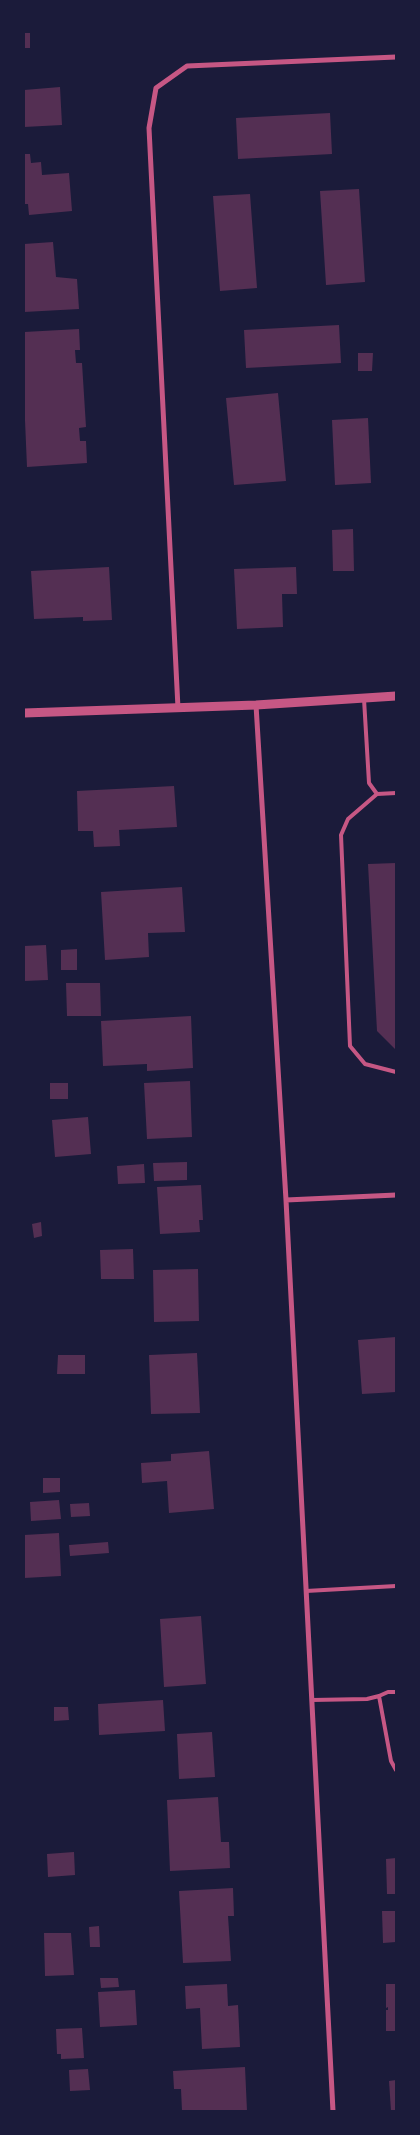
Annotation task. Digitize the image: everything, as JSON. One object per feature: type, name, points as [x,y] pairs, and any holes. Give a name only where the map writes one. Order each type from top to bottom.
[{"type":"street","points":[[178,708],[149,128],[156,88],[187,66],[396,57]]},
{"type":"street","points":[[24,713],[256,705],[396,696]]},
{"type":"street","points":[[256,705],[286,1200],[333,2111]]},
{"type":"street","points":[[286,1200],[396,1195]]},
{"type":"lane","points":[[364,698],[369,783],[377,794]]},
{"type":"lane","points":[[396,793],[377,794],[348,819],[341,835],[350,1046],[365,1064],[396,1072]]},
{"type":"lane","points":[[306,1591],[396,1586]]},
{"type":"lane","points":[[312,1700],[367,1699],[388,1692],[396,1692]]},
{"type":"lane","points":[[379,1696],[391,1761],[396,1770]]},
{"type":"building","points":[[24,33],[30,33],[30,48],[24,48]]},
{"type":"building","points":[[60,87],[62,125],[24,127],[24,90]]},
{"type":"building","points":[[330,113],[332,154],[238,159],[236,118]]},
{"type":"building","points":[[24,154],[30,154],[31,163],[41,162],[42,175],[69,173],[72,211],[29,215],[28,204],[24,204]]},
{"type":"building","points":[[359,189],[365,282],[326,285],[320,191]]},
{"type":"building","points":[[250,194],[257,288],[220,291],[213,196]]},
{"type":"building","points":[[53,242],[56,277],[77,279],[79,309],[24,312],[24,244]]},
{"type":"building","points":[[339,325],[341,363],[246,368],[244,330]]},
{"type":"building","points":[[79,329],[80,350],[75,350],[76,363],[82,363],[86,427],[79,428],[80,441],[86,441],[87,463],[27,467],[24,332]]},
{"type":"building","points":[[358,353],[373,353],[372,371],[358,371]]},
{"type":"building","points":[[278,393],[286,481],[234,485],[226,398]]},
{"type":"building","points":[[368,418],[371,483],[335,485],[332,420]]},
{"type":"building","points":[[353,529],[354,571],[333,571],[332,530]]},
{"type":"building","points":[[109,567],[112,620],[83,621],[83,617],[34,619],[31,571]]},
{"type":"building","points":[[296,567],[297,594],[282,594],[283,627],[237,629],[234,569]]},
{"type":"building","points":[[174,786],[177,827],[119,830],[120,846],[94,847],[93,831],[78,831],[77,791]]},
{"type":"building","points":[[396,863],[396,1050],[377,1031],[368,864]]},
{"type":"building","points":[[182,887],[185,932],[148,933],[149,957],[105,960],[101,892]]},
{"type":"building","points":[[46,945],[48,980],[24,981],[24,946]]},
{"type":"building","points":[[77,949],[77,970],[61,970],[61,950]]},
{"type":"building","points":[[66,983],[100,983],[101,1016],[67,1016]]},
{"type":"building","points":[[191,1016],[193,1068],[147,1071],[147,1064],[103,1066],[101,1021]]},
{"type":"building","points":[[190,1081],[192,1137],[147,1139],[144,1083]]},
{"type":"building","points":[[50,1083],[68,1083],[68,1099],[50,1099]]},
{"type":"building","points":[[88,1117],[91,1154],[55,1157],[52,1120]]},
{"type":"building","points":[[187,1162],[187,1180],[154,1181],[153,1163]]},
{"type":"building","points":[[144,1164],[145,1183],[118,1184],[117,1166]]},
{"type":"building","points":[[201,1185],[203,1220],[199,1220],[200,1232],[160,1234],[157,1187]]},
{"type":"building","points":[[41,1222],[42,1236],[34,1238],[32,1224]]},
{"type":"building","points":[[133,1249],[134,1279],[101,1279],[100,1250]]},
{"type":"building","points":[[198,1269],[199,1321],[154,1322],[153,1270]]},
{"type":"building","points":[[396,1337],[396,1392],[362,1394],[358,1340]]},
{"type":"building","points":[[197,1353],[200,1413],[151,1414],[149,1355]]},
{"type":"building","points":[[58,1355],[85,1355],[85,1374],[57,1374]]},
{"type":"building","points":[[209,1451],[214,1509],[169,1513],[167,1481],[142,1483],[141,1463],[171,1461],[171,1454]]},
{"type":"building","points":[[43,1478],[60,1478],[60,1492],[43,1493]]},
{"type":"building","points":[[59,1500],[61,1519],[31,1521],[30,1502]]},
{"type":"building","points":[[89,1503],[90,1516],[71,1517],[70,1504]]},
{"type":"building","points":[[59,1533],[61,1576],[24,1578],[24,1535]]},
{"type":"building","points":[[108,1542],[109,1553],[70,1556],[69,1545]]},
{"type":"building","points":[[201,1616],[206,1684],[164,1687],[160,1619]]},
{"type":"building","points":[[163,1700],[165,1731],[99,1735],[98,1704]]},
{"type":"building","points":[[54,1707],[68,1707],[69,1720],[54,1721]]},
{"type":"building","points":[[212,1732],[215,1777],[179,1779],[177,1734]]},
{"type":"building","points":[[218,1797],[221,1842],[229,1842],[230,1868],[170,1871],[167,1800]]},
{"type":"building","points":[[74,1852],[75,1875],[48,1877],[47,1854]]},
{"type":"building","points":[[396,1858],[396,1894],[387,1894],[386,1859]]},
{"type":"building","points":[[233,1888],[234,1916],[228,1916],[231,1961],[183,1963],[179,1891]]},
{"type":"building","points":[[382,1911],[396,1911],[396,1942],[383,1943]]},
{"type":"building","points":[[99,1926],[100,1947],[90,1947],[89,1927]]},
{"type":"building","points":[[44,1933],[71,1933],[74,1975],[45,1976]]},
{"type":"building","points":[[100,1978],[118,1978],[119,1987],[101,1988]]},
{"type":"building","points":[[227,1984],[228,2006],[238,2005],[240,2047],[202,2049],[200,2008],[186,2009],[185,1986]]},
{"type":"building","points":[[386,1984],[396,1984],[396,2031],[386,2031],[386,2010],[388,2010],[388,2007],[386,2008]]},
{"type":"building","points":[[135,1990],[137,2025],[100,2027],[98,1992]]},
{"type":"building","points":[[82,2028],[84,2058],[61,2059],[61,2054],[57,2054],[56,2029]]},
{"type":"building","points":[[245,2067],[247,2111],[182,2111],[181,2089],[174,2089],[173,2071]]},
{"type":"building","points":[[88,2069],[90,2090],[70,2091],[69,2070]]},
{"type":"building","points":[[396,2080],[396,2111],[391,2111],[389,2081]]}]
